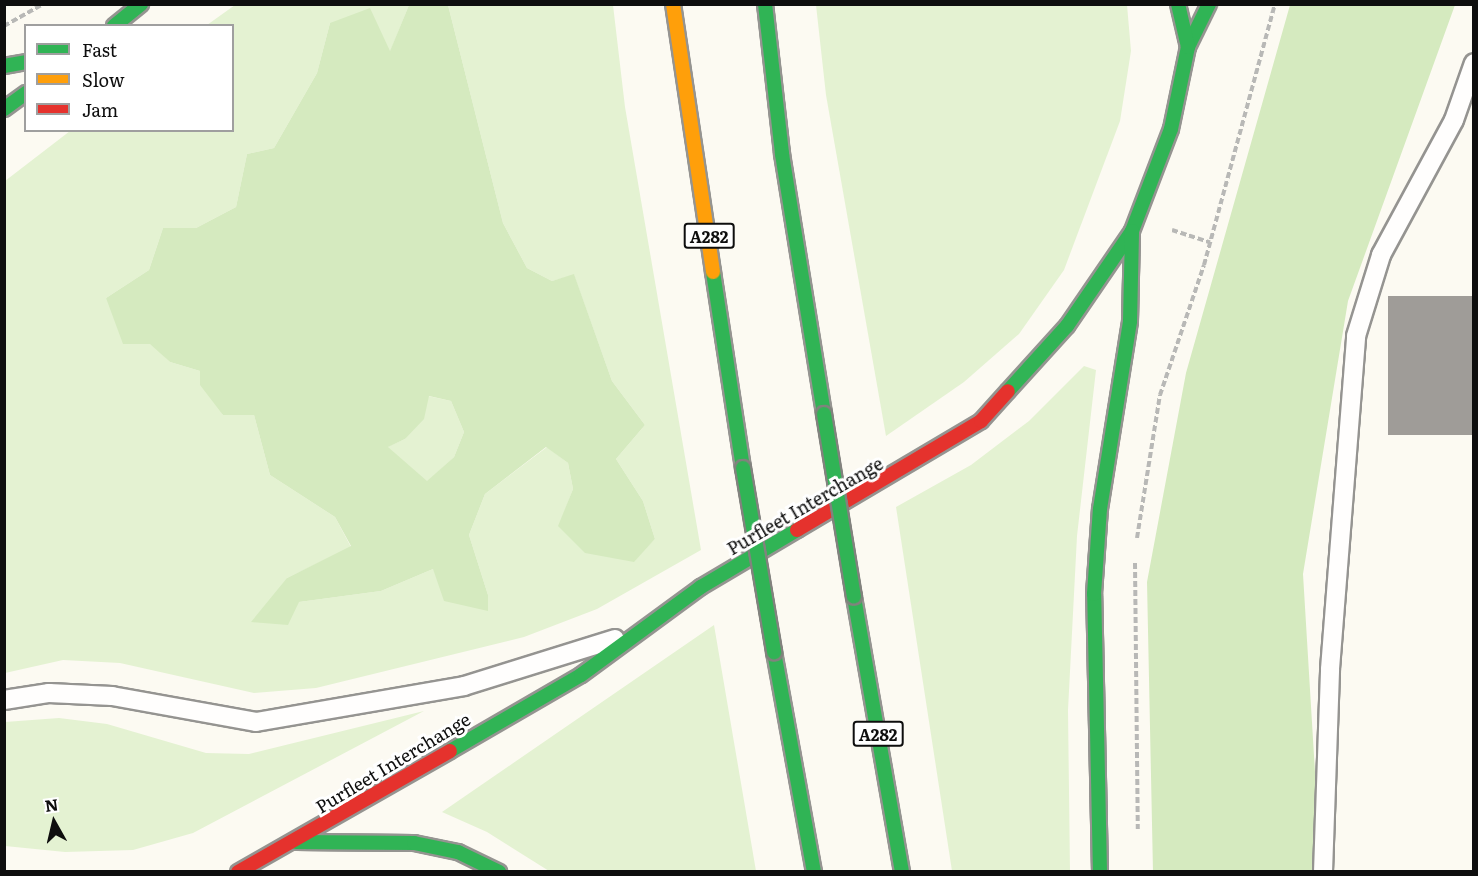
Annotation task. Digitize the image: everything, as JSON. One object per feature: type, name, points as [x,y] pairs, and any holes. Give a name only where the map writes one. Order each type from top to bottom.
[{"type":"main road","points":[[116,24],[141,4]]},
{"type":"main road","name":"A282","points":[[673,4],[743,468],[814,872]]},
{"type":"main road","name":"A282","points":[[765,4],[782,154],[854,597],[902,872]]},
{"type":"main road","name":"Purfleet Interchange","points":[[238,872],[296,842],[581,675],[631,634],[981,421],[1067,326],[1132,231],[1171,129],[1188,47],[1178,4]]},
{"type":"main road","points":[[1188,47],[1209,4]]},
{"type":"main road","points":[[4,66],[24,62]]},
{"type":"main road","points":[[4,109],[24,94]]},
{"type":"main road","points":[[1100,872],[1094,594],[1100,509],[1130,321],[1132,231]]},
{"type":"main road","points":[[296,842],[414,843],[458,852],[499,872]]},
{"type":"lane","points":[[1323,872],[1330,669],[1356,336],[1381,255],[1454,120],[1473,63]]},
{"type":"lane","points":[[4,700],[49,693],[112,696],[256,722],[464,686],[631,634]]},
{"type":"path","points":[[4,26],[43,4]]},
{"type":"path","points":[[1138,838],[1135,594],[1143,495],[1160,395],[1204,266],[1275,4]]},
{"type":"green space","points":[[235,5],[409,5],[390,52],[330,23],[317,73],[274,148],[247,154],[236,207],[196,228],[163,228],[149,270],[106,298],[170,362],[200,371],[223,415],[254,415],[270,475],[335,517],[351,547],[287,578],[299,602],[381,591],[433,569],[488,595],[469,535],[485,494],[547,447],[568,463],[573,489],[559,526],[634,561],[655,539],[643,501],[616,459],[645,425],[612,381],[574,275],[552,281],[527,268],[503,223],[448,5],[613,5],[625,107],[701,550],[597,609],[524,637],[316,688],[254,693],[120,663],[63,660],[5,673],[5,181],[69,132],[234,132],[234,24],[208,24]]},
{"type":"green space","points":[[409,5],[448,5],[503,223],[527,268],[552,281],[574,274],[612,381],[645,425],[616,459],[643,501],[655,539],[634,562],[585,553],[558,526],[573,489],[568,463],[546,447],[485,494],[469,535],[488,595],[488,611],[444,601],[433,569],[381,591],[299,602],[288,625],[251,622],[287,578],[351,546],[335,517],[270,475],[254,415],[223,415],[200,385],[200,371],[170,362],[150,344],[123,344],[106,298],[149,270],[163,228],[196,228],[236,207],[247,154],[274,148],[317,73],[330,23],[370,8],[390,51]],"holes":[[[429,396],[451,401],[464,432],[454,457],[427,481],[388,447],[405,439],[424,419]]]},
{"type":"green space","points":[[816,5],[1127,5],[1131,51],[1120,121],[1064,270],[1019,334],[964,382],[886,436],[826,95]]},
{"type":"green space","points":[[1290,5],[1455,5],[1348,301],[1303,574],[1321,871],[1153,872],[1147,582],[1186,373]]},
{"type":"green space","points":[[1084,366],[1096,370],[1077,536],[1068,710],[1070,871],[952,871],[896,507],[971,465],[1029,421]]},
{"type":"green space","points":[[428,396],[451,401],[464,432],[454,457],[427,482],[387,447],[405,439]]},
{"type":"green space","points":[[714,625],[756,871],[549,871],[487,832],[442,812]]},
{"type":"green space","points":[[424,711],[193,833],[133,850],[65,852],[5,846],[5,722],[59,718],[107,724],[206,753],[249,754]]},
{"type":"building","points":[[1388,296],[1473,296],[1473,435],[1388,435]]},
{"type":"traffic: fast","points":[[116,24],[141,4]]},
{"type":"traffic: fast","points":[[765,4],[782,154],[824,414]]},
{"type":"traffic: fast","points":[[1008,391],[1067,326],[1132,231],[1171,129],[1188,47],[1178,4]]},
{"type":"traffic: fast","points":[[1188,47],[1209,4]]},
{"type":"traffic: fast","points":[[4,66],[24,62]]},
{"type":"traffic: fast","points":[[4,109],[24,94]]},
{"type":"traffic: fast","points":[[1100,872],[1094,594],[1100,509],[1130,321],[1132,231]]},
{"type":"traffic: fast","points":[[713,272],[743,468]]},
{"type":"traffic: fast","points":[[824,414],[854,597]]},
{"type":"traffic: fast","points":[[743,468],[774,652]]},
{"type":"traffic: fast","points":[[450,751],[581,675],[701,587],[797,530]]},
{"type":"traffic: fast","points":[[854,597],[902,872]]},
{"type":"traffic: fast","points":[[774,652],[814,872]]},
{"type":"traffic: fast","points":[[296,842],[414,843],[458,852],[499,872]]},
{"type":"traffic: slow","points":[[673,4],[713,272]]},
{"type":"traffic: jam","points":[[797,530],[981,421],[1008,391]]},
{"type":"traffic: jam","points":[[238,872],[450,751]]}]
